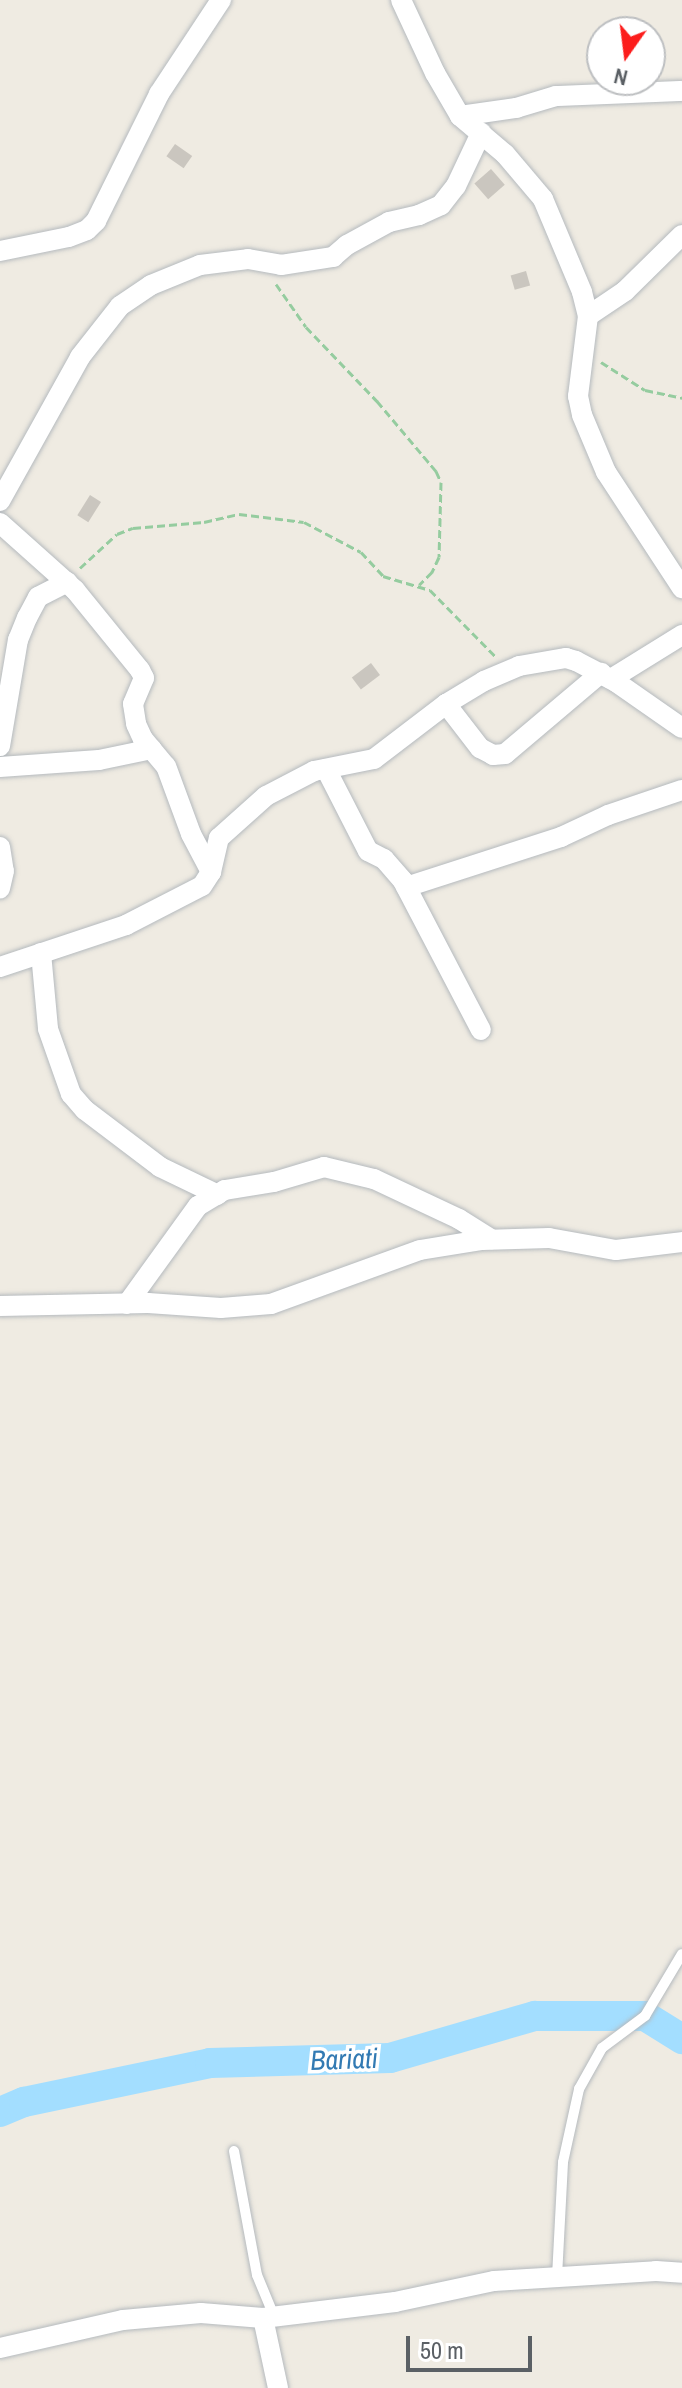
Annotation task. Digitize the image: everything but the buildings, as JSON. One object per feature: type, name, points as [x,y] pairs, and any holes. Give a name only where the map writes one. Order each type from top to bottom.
[{"type":"street","points":[[0,251],[69,237],[87,230],[96,221],[159,94],[221,0]]},
{"type":"street","points":[[401,0],[435,73],[460,116],[505,154],[543,199],[582,292],[588,316],[578,396],[582,415],[606,472],[682,588]]},
{"type":"street","points":[[460,116],[516,108],[556,96],[682,91]]},
{"type":"street","points":[[0,501],[21,470],[80,357],[120,306],[151,285],[200,265],[248,259],[266,263],[315,263],[333,257],[347,245],[389,222],[419,215],[441,205],[456,186],[481,133]]},
{"type":"street","points":[[588,316],[625,291],[682,235]]},
{"type":"street","points":[[0,523],[66,581],[140,670],[144,678],[133,714],[143,739],[166,766],[191,834],[211,872]]},
{"type":"street","points":[[0,746],[18,640],[38,597],[66,581]]},
{"type":"street","points":[[446,704],[480,748],[493,755],[505,754],[606,676],[682,635]]},
{"type":"street","points":[[0,967],[139,918],[202,886],[211,872],[219,838],[256,804],[294,779],[374,759],[446,704],[484,681],[511,670],[566,658],[606,676],[682,728]]},
{"type":"street","points":[[0,767],[99,760],[152,749]]},
{"type":"street","points":[[326,769],[368,851],[395,869],[406,887],[481,1030]]},
{"type":"street","points":[[406,887],[536,846],[608,815],[682,790]]},
{"type":"street","points":[[0,847],[4,871],[0,889]]},
{"type":"street","points":[[41,953],[48,1029],[71,1094],[85,1110],[160,1167],[218,1195]]},
{"type":"street","points":[[127,1304],[181,1225],[198,1206],[218,1195],[324,1167],[344,1169],[433,1206],[491,1239]]},
{"type":"street","points":[[0,1306],[127,1304],[221,1308],[271,1304],[420,1250],[491,1239],[549,1238],[616,1250],[682,1242]]},
{"type":"street","points":[[0,2348],[123,2320],[201,2313],[269,2317],[395,2302],[494,2281],[656,2271],[682,2273]]},
{"type":"street","points":[[269,2317],[278,2388]]},
{"type":"lane","points":[[557,2277],[563,2162],[579,2089],[602,2048],[645,2016],[682,1954]]},
{"type":"lane","points":[[234,2151],[257,2275],[269,2317]]},
{"type":"path","points":[[266,263],[306,327],[377,401],[436,471],[441,482],[439,557],[432,572],[418,585]]},
{"type":"path","points":[[586,349],[645,390],[682,398]]},
{"type":"path","points":[[66,581],[117,534],[133,528],[204,522],[239,514],[304,522],[344,541],[383,576],[418,585],[438,596],[511,670]]},
{"type":"waterway","name":"Bariati","points":[[0,2112],[24,2102],[210,2063],[390,2058],[535,2016],[645,2016],[682,2039]]}]
